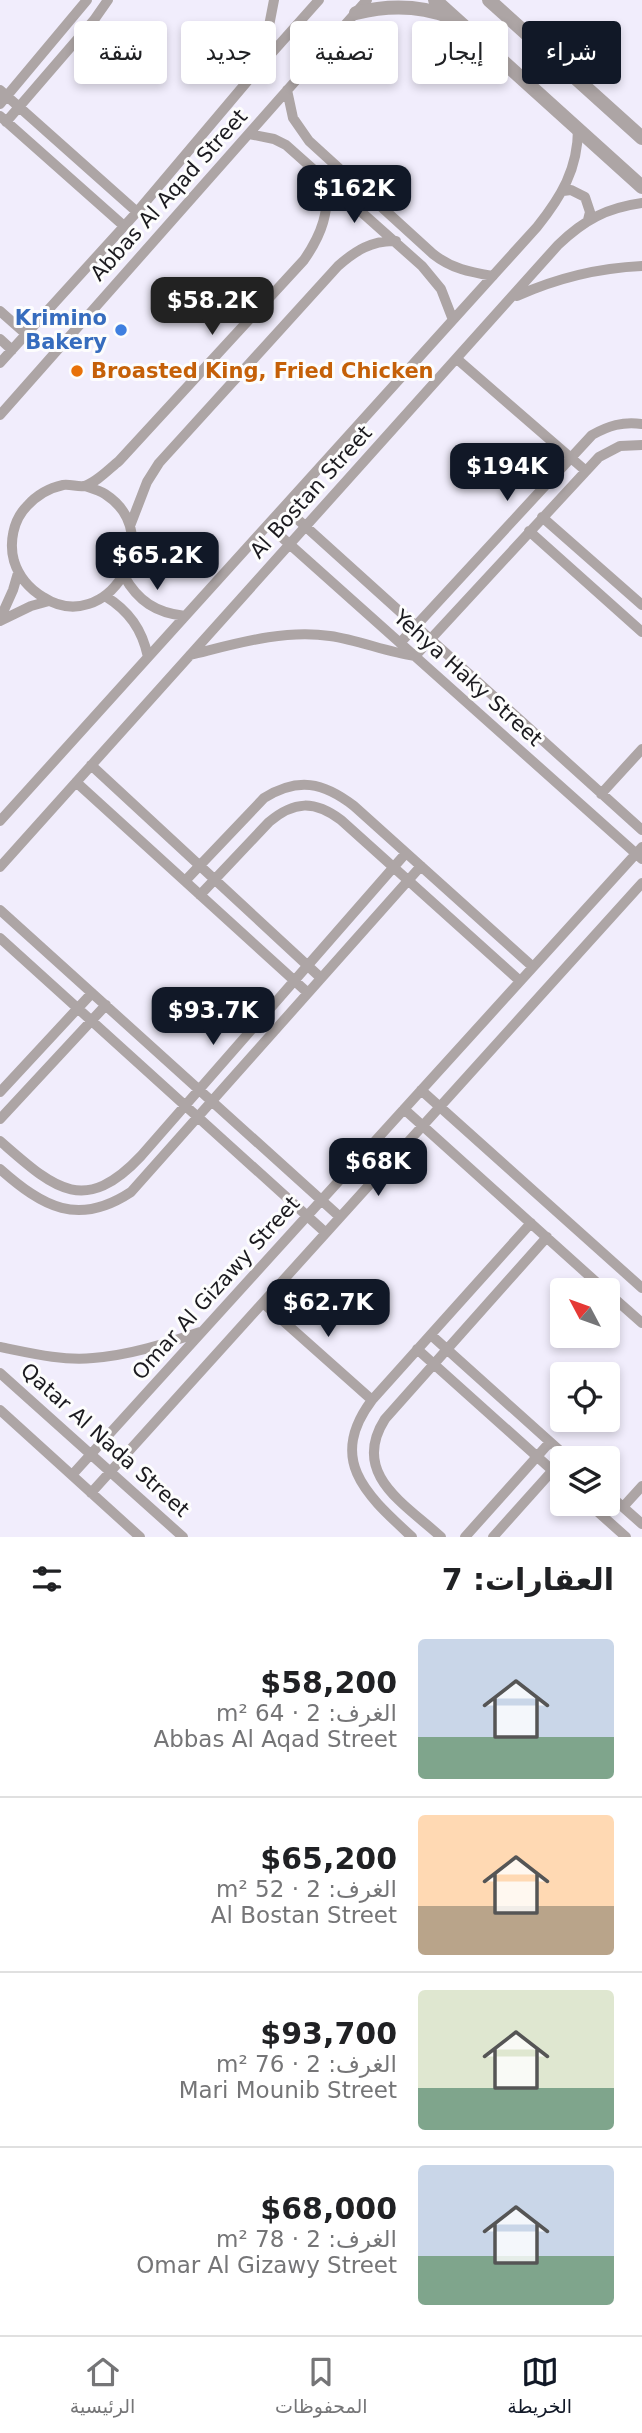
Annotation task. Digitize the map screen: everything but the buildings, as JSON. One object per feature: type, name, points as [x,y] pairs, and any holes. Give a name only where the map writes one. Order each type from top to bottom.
[{"type":"street","points":[[87,0],[2,96],[19,107],[137,212]]},
{"type":"street","points":[[108,0],[19,107],[3,119],[124,226]]},
{"type":"street","points":[[270,21],[274,0]]},
{"type":"street","name":"Abbas Al Aqad Street","points":[[276,48],[319,0]]},
{"type":"street","name":"Abbas Al Aqad Street","points":[[0,415],[367,0]]},
{"type":"street","points":[[435,0],[642,187]]},
{"type":"street","points":[[489,0],[642,138]]},
{"type":"street","points":[[356,13],[399,7],[428,10],[456,19]]},
{"type":"street","name":"Abbas Al Aqad Street","points":[[0,363],[137,212],[245,84]]},
{"type":"street","points":[[287,90],[293,118],[309,141],[422,244],[445,263],[459,270],[493,276]]},
{"type":"street","name":"Al Bostan Street","points":[[0,821],[537,227],[563,191],[578,149],[578,129]]},
{"type":"street","points":[[249,134],[274,139],[286,145],[396,241],[433,277],[441,289],[453,320]]},
{"type":"street","points":[[85,486],[119,461],[304,260],[317,242],[325,222],[328,200],[326,179]]},
{"type":"street","points":[[563,191],[571,190],[585,197],[590,212],[588,220]]},
{"type":"street","name":"Al Bostan Street","points":[[0,867],[558,245],[588,220],[618,207],[642,203]]},
{"type":"street","points":[[130,526],[147,482],[159,463],[338,266],[365,246],[381,240],[396,241]]},
{"type":"street","points":[[511,299],[579,274],[642,266]]},
{"type":"street","points":[[0,312],[26,334]]},
{"type":"street","points":[[0,340],[12,350]]},
{"type":"street","points":[[457,359],[586,471]]},
{"type":"street","points":[[400,643],[592,435],[621,423],[642,424]]},
{"type":"street","points":[[190,655],[262,638],[295,635],[328,636],[415,656],[586,471],[609,450],[620,446],[642,445]]},
{"type":"street","points":[[62,485],[85,486],[104,494],[120,508],[130,526],[133,543],[131,560],[124,576],[105,596],[87,604],[68,606],[49,601],[31,590],[18,573],[12,551],[14,528],[24,508],[41,493],[62,485]]},
{"type":"street","name":"Yehya Haky Street","points":[[284,507],[642,830]]},
{"type":"street","points":[[542,517],[642,605]]},
{"type":"street","name":"Yehya Haky Street","points":[[268,525],[640,853]]},
{"type":"street","points":[[529,531],[642,632]]},
{"type":"street","points":[[0,540],[12,551]]},
{"type":"street","points":[[0,620],[18,573]]},
{"type":"street","points":[[124,576],[132,590],[149,605],[170,614],[185,616]]},
{"type":"street","points":[[105,596],[130,615],[145,642],[148,657]]},
{"type":"street","points":[[0,620],[49,601]]},
{"type":"street","points":[[601,794],[642,749]]},
{"type":"street","points":[[91,765],[321,978]]},
{"type":"street","points":[[76,782],[308,993]]},
{"type":"street","points":[[185,881],[264,798],[294,785],[310,784],[327,788],[341,796],[533,967]]},
{"type":"street","points":[[200,895],[281,812],[297,806],[328,810],[520,981]]},
{"type":"street","points":[[0,1141],[42,1177],[71,1190],[103,1186],[129,1169],[406,853]]},
{"type":"street","name":"Omar Al Gizawy Street","points":[[72,1475],[520,981],[640,853]]},
{"type":"street","points":[[0,1169],[35,1198],[66,1210],[101,1208],[117,1202],[131,1192],[421,866]]},
{"type":"street","points":[[91,1493],[642,883]]},
{"type":"street","points":[[0,910],[340,1217]]},
{"type":"street","points":[[0,938],[326,1233]]},
{"type":"street","points":[[0,1093],[92,993]]},
{"type":"street","points":[[0,1119],[106,1005]]},
{"type":"street","points":[[421,1090],[642,1288]]},
{"type":"street","points":[[404,1109],[592,1278]]},
{"type":"street","points":[[412,1537],[370,1498],[356,1471],[353,1441],[363,1412],[531,1223]]},
{"type":"street","points":[[442,1537],[380,1478],[373,1464],[377,1433],[385,1419],[547,1237]]},
{"type":"street","points":[[263,1303],[372,1400]]},
{"type":"street","points":[[620,1303],[642,1323]]},
{"type":"street","points":[[0,1347],[40,1355],[92,1358],[159,1346],[202,1331]]},
{"type":"street","points":[[431,1335],[554,1446]]},
{"type":"street","points":[[417,1349],[550,1469]]},
{"type":"street","name":"Qatar Al Nada Street","points":[[0,1373],[183,1537]]},
{"type":"street","points":[[0,1410],[140,1537]]},
{"type":"street","points":[[465,1537],[550,1442]]},
{"type":"street","points":[[492,1537],[550,1473]]},
{"type":"street","points":[[623,1507],[642,1486]]},
{"type":"street","points":[[620,1504],[642,1524]]},
{"type":"street","points":[[603,1516],[626,1537]]},
{"type":"place","name":"Krimino Bakery","points":[[121,330]]},
{"type":"place","name":"Broasted King, Fried Chicken","points":[[77,371]]}]
